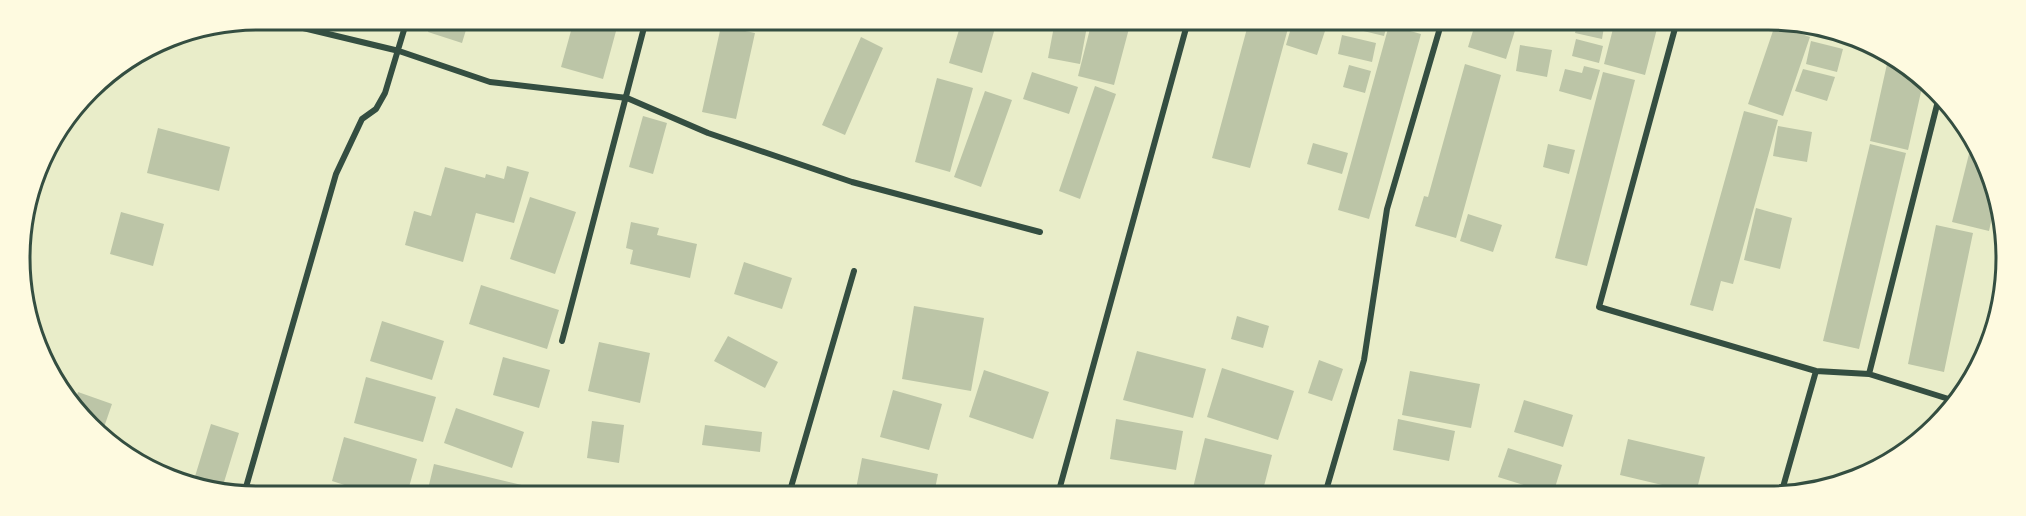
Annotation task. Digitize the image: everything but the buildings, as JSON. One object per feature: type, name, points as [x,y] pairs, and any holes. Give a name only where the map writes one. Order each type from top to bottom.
[{"type":"street","points":[[312,30],[399,51],[490,82],[627,98],[708,133],[852,182],[1040,232]]},
{"type":"street","points":[[246,486],[336,174],[362,119],[376,110],[385,93],[404,30]]},
{"type":"street","points":[[562,341],[644,30]]},
{"type":"street","points":[[1060,486],[1186,30]]},
{"type":"street","points":[[1327,486],[1364,360],[1387,209],[1439,30]]},
{"type":"street","points":[[1675,30],[1599,307],[1816,371],[1869,374],[1948,399]]},
{"type":"street","points":[[1869,374],[1937,106]]},
{"type":"street","points":[[791,486],[854,272]]},
{"type":"street","points":[[1784,486],[1816,371]]}]
